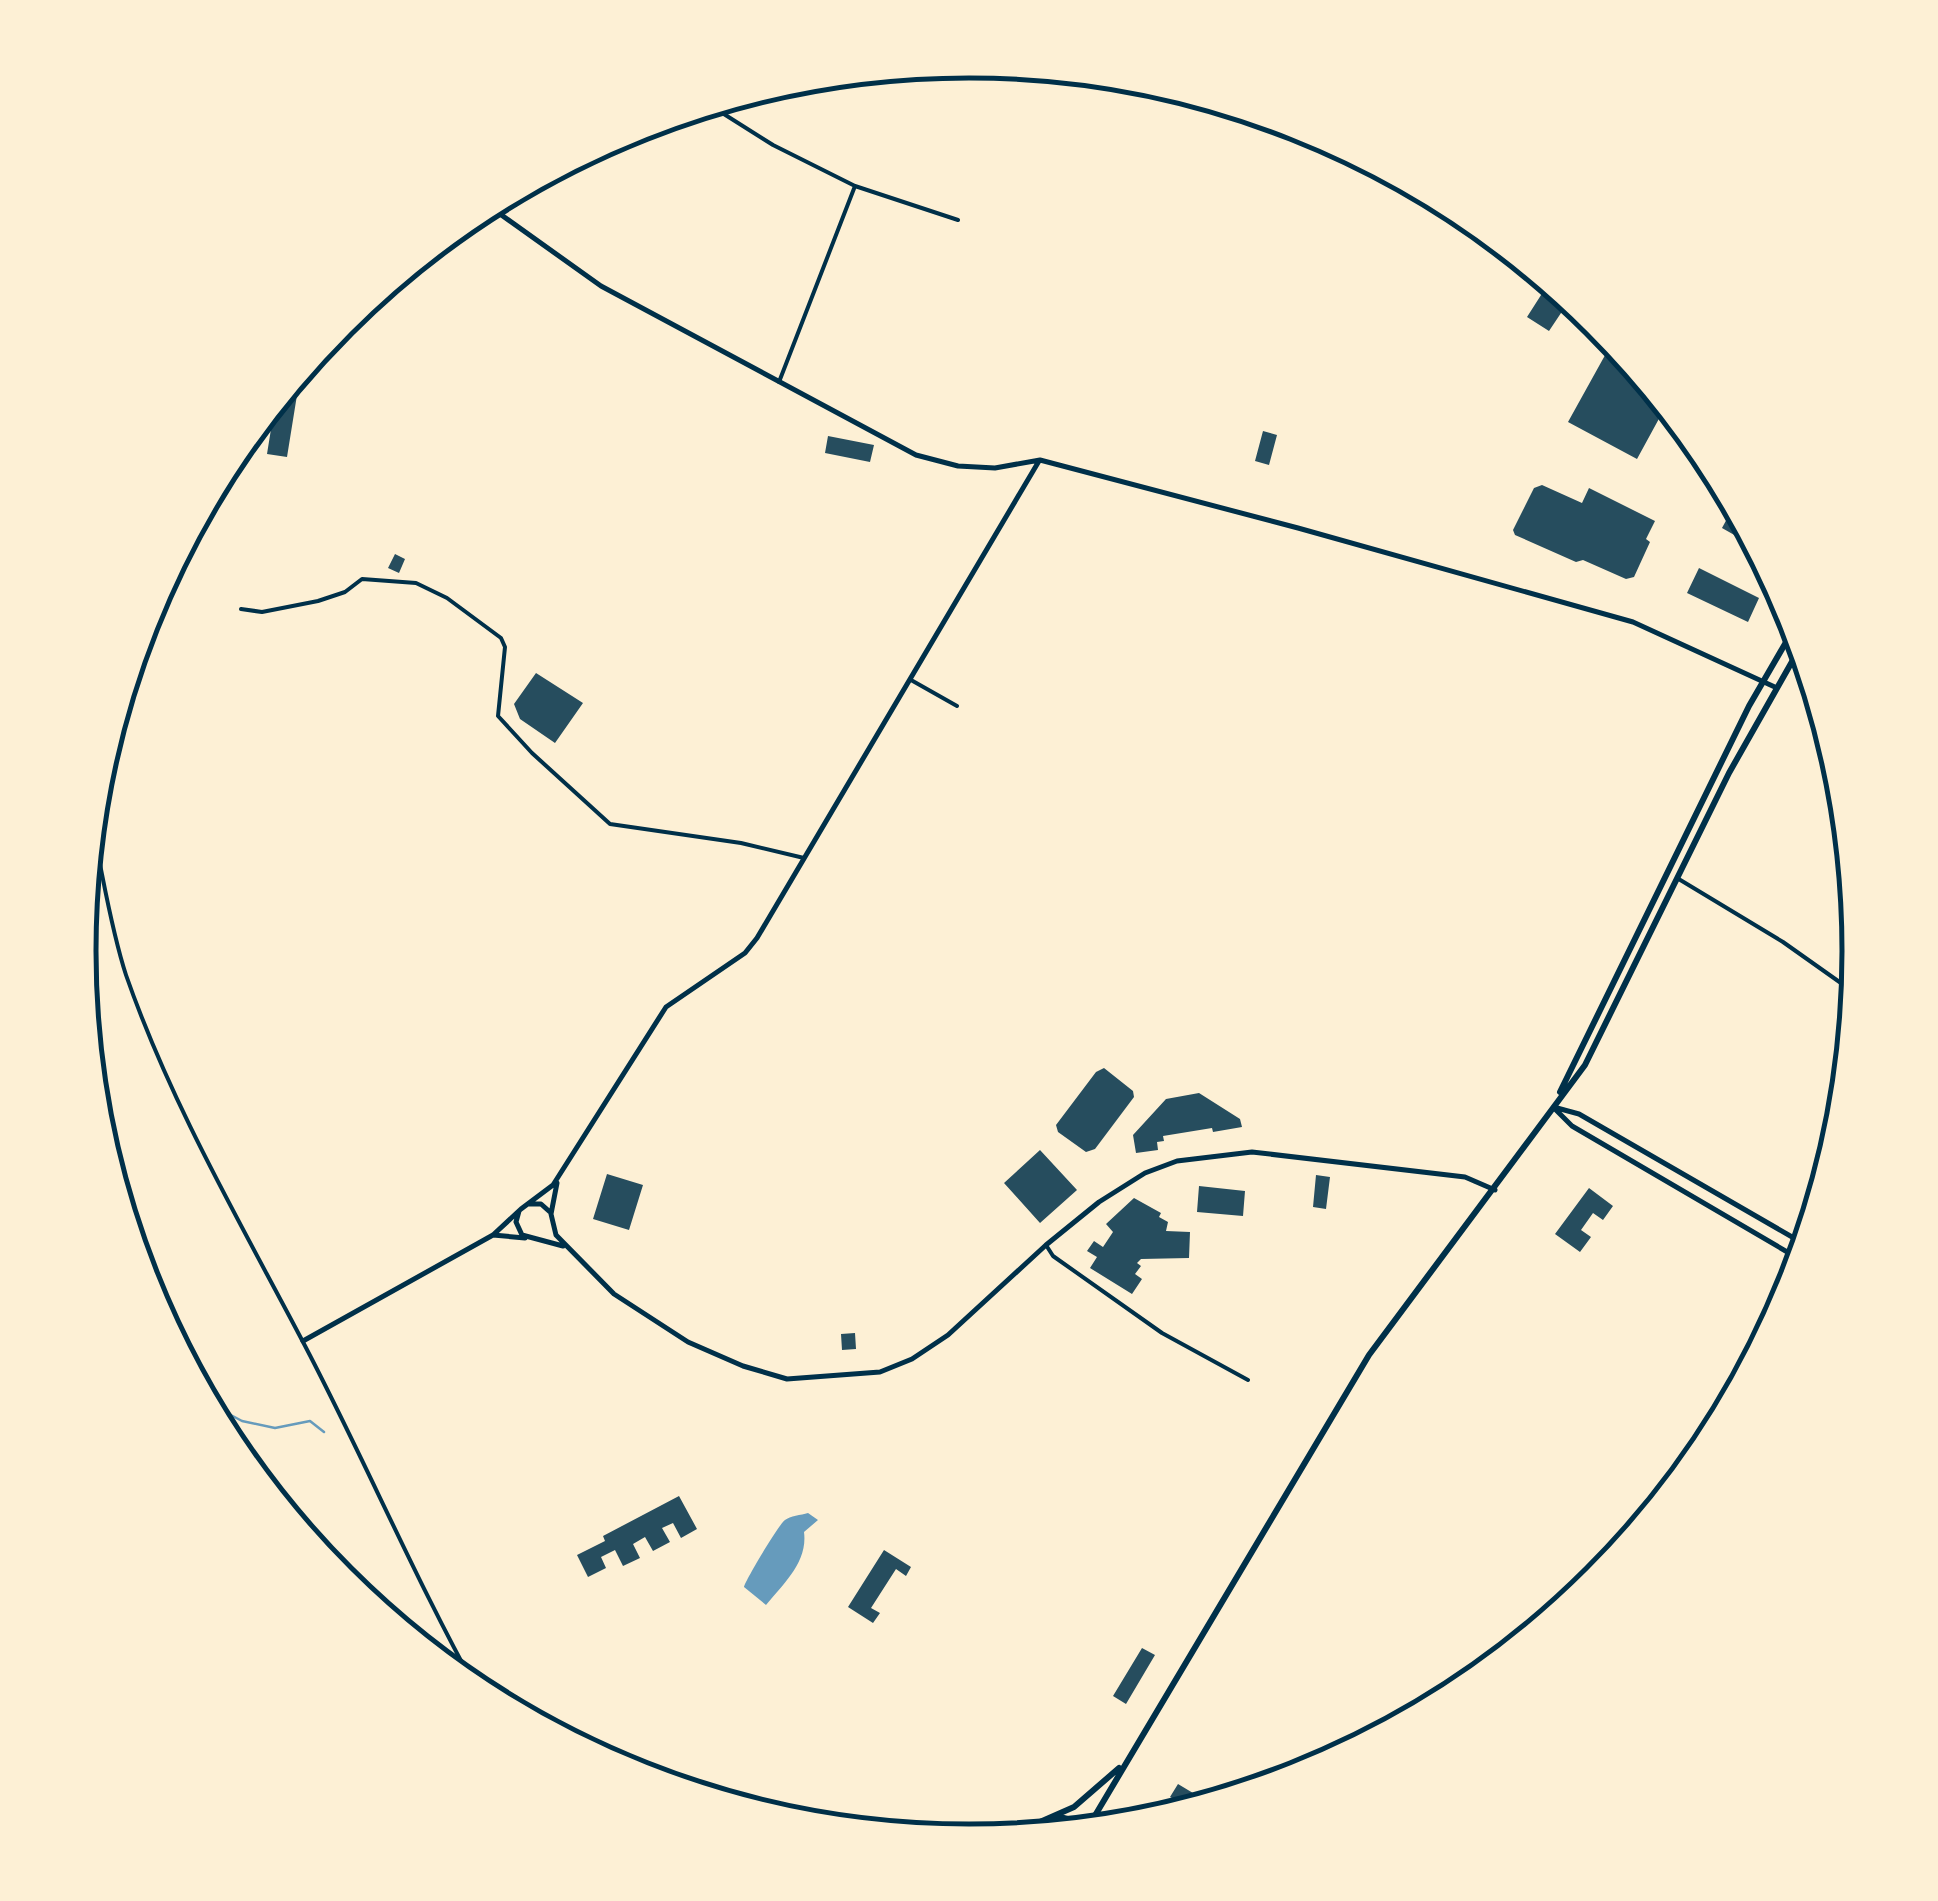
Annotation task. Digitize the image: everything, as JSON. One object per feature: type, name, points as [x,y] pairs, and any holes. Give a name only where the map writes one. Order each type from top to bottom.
[{"type":"main road","points":[[1554,1108],[1617,971],[1786,643]]},
{"type":"main road","points":[[1096,1814],[1370,1355],[1585,1065],[1677,878],[1793,661]]},
{"type":"main road","points":[[1048,1820],[1084,1800],[1126,1760]]},
{"type":"main road","points":[[1052,1818],[1064,1818]]},
{"type":"street","points":[[722,113],[773,146],[855,186],[958,220]]},
{"type":"street","points":[[779,382],[855,186]]},
{"type":"street","points":[[501,214],[601,286],[928,460],[996,468],[1040,460],[1580,605],[1633,622],[1777,688]]},
{"type":"street","points":[[303,1342],[493,1235],[558,1180],[666,1007],[745,953],[1040,460]]},
{"type":"street","points":[[242,608],[262,612],[318,602],[345,592],[362,579],[416,583],[446,598],[501,638],[505,648],[498,716],[532,754],[610,824],[741,842],[804,858]]},
{"type":"street","points":[[911,680],[957,706]]},
{"type":"street","points":[[100,870],[117,946],[152,1044],[248,1243],[303,1342],[458,1658]]},
{"type":"street","points":[[1677,878],[1841,983]]},
{"type":"street","points":[[1554,1108],[1579,1114],[1793,1238]]},
{"type":"street","points":[[1554,1108],[1572,1126],[1788,1253]]},
{"type":"street","points":[[524,1207],[541,1204],[552,1217],[556,1235],[569,1250],[614,1294],[664,1329],[743,1366],[787,1378],[870,1373],[896,1367],[948,1335],[1099,1202],[1145,1173],[1178,1161],[1252,1152],[1465,1177],[1495,1190]]},
{"type":"street","points":[[532,1239],[548,1234],[558,1180]]},
{"type":"street","points":[[524,1207],[516,1222],[518,1229],[532,1239]]},
{"type":"street","points":[[493,1235],[553,1242],[569,1250]]},
{"type":"street","points":[[1046,1245],[1052,1256],[1162,1333],[1248,1380]]},
{"type":"water","points":[[808,1513],[818,1520],[804,1532],[798,1563],[766,1605],[744,1587],[785,1520]]},
{"type":"building","points":[[1543,292],[1563,311],[1549,331],[1527,317]]},
{"type":"building","points":[[1606,354],[1660,417],[1637,459],[1568,422]]},
{"type":"building","points":[[297,395],[287,457],[267,454],[272,425]]},
{"type":"building","points":[[1263,431],[1277,435],[1269,465],[1255,461]]},
{"type":"building","points":[[828,436],[874,445],[870,462],[825,453]]},
{"type":"building","points":[[1542,485],[1582,503],[1589,488],[1655,521],[1634,577],[1626,579],[1583,560],[1576,562],[1515,535],[1513,530],[1534,488]]},
{"type":"building","points":[[1727,518],[1737,537],[1722,528]]},
{"type":"building","points":[[395,554],[405,559],[399,573],[388,568]]},
{"type":"building","points":[[1699,568],[1759,598],[1748,622],[1687,593]]},
{"type":"building","points":[[536,673],[583,703],[555,743],[520,719],[514,704]]},
{"type":"building","points":[[1104,1068],[1133,1091],[1134,1097],[1095,1149],[1086,1152],[1058,1132],[1056,1125],[1096,1072]]},
{"type":"building","points":[[1199,1093],[1240,1119],[1242,1127],[1163,1136],[1164,1141],[1157,1142],[1158,1150],[1136,1153],[1133,1135],[1166,1099]]},
{"type":"building","points":[[1040,1150],[1077,1190],[1040,1223],[1004,1183]]},
{"type":"building","points":[[607,1174],[643,1185],[629,1230],[593,1219]]},
{"type":"building","points":[[1316,1175],[1330,1177],[1326,1209],[1313,1207]]},
{"type":"building","points":[[1199,1186],[1245,1191],[1243,1216],[1197,1212]]},
{"type":"building","points":[[1589,1188],[1613,1206],[1603,1220],[1593,1213],[1581,1230],[1591,1237],[1580,1252],[1555,1234]]},
{"type":"building","points":[[1134,1198],[1161,1213],[1159,1217],[1168,1222],[1166,1231],[1190,1232],[1189,1258],[1141,1259],[1137,1263],[1141,1266],[1135,1274],[1142,1279],[1132,1294],[1090,1268],[1097,1257],[1087,1251],[1094,1241],[1103,1247],[1113,1232],[1106,1224]]},
{"type":"building","points":[[855,1333],[856,1349],[842,1350],[841,1334]]},
{"type":"building","points":[[679,1496],[697,1529],[681,1538],[673,1523],[662,1528],[670,1542],[653,1551],[645,1537],[633,1544],[640,1558],[623,1566],[615,1550],[601,1557],[606,1568],[588,1577],[577,1555],[605,1541],[603,1536]]},
{"type":"building","points":[[884,1550],[911,1567],[906,1576],[896,1569],[871,1608],[880,1613],[873,1623],[848,1607]]},
{"type":"building","points":[[1142,1648],[1155,1655],[1126,1704],[1113,1696]]},
{"type":"building","points":[[1178,1784],[1195,1794],[1174,1799],[1170,1797]]},
{"type":"waterway","points":[[230,1414],[275,1428],[310,1421],[324,1432]]}]
